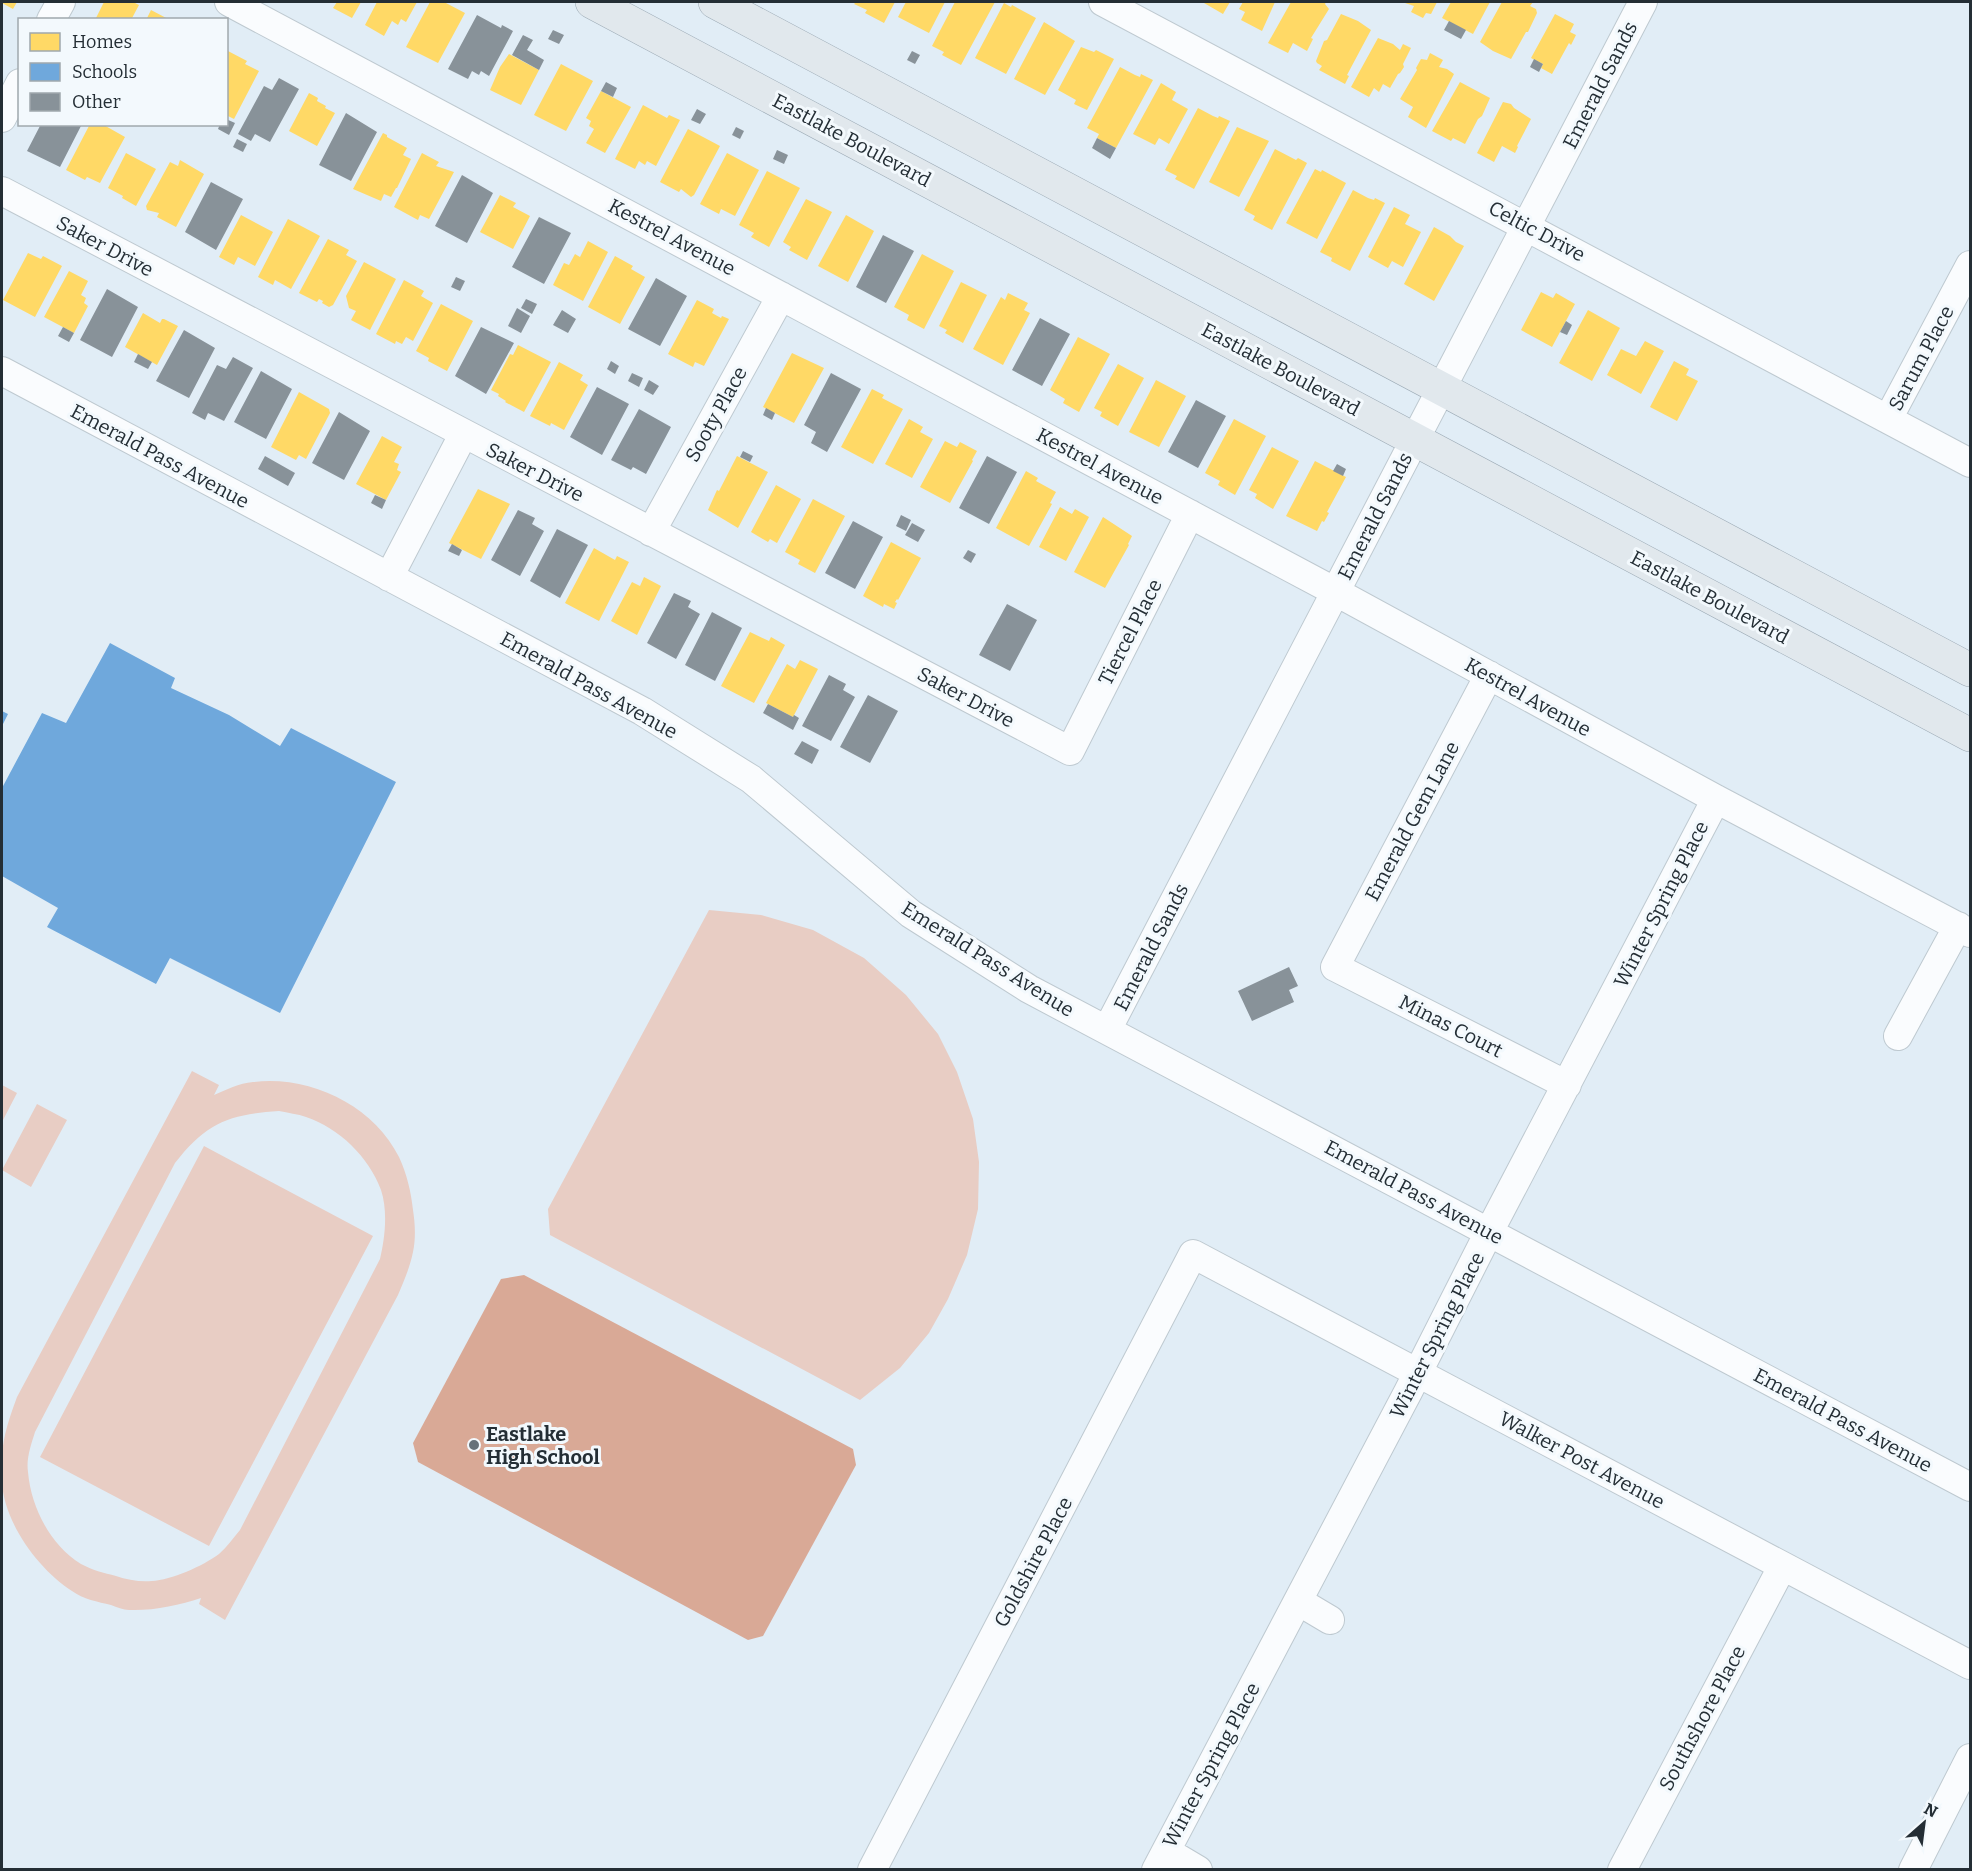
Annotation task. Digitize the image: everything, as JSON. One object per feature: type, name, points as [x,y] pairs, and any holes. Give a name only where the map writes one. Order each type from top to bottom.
[{"type":"main road","name":"Eastlake Boulevard","points":[[592,2],[1971,735]]},
{"type":"main road","points":[[715,2],[1971,670]]},
{"type":"street","points":[[52,18],[61,2]]},
{"type":"street","name":"Kestrel Avenue","points":[[229,2],[1336,592],[1716,799],[1964,929]]},
{"type":"street","name":"Celtic Drive","points":[[1103,2],[1971,462]]},
{"type":"street","name":"Emerald Sands","points":[[1107,1030],[1527,225],[1632,5]]},
{"type":"street","points":[[2,118],[18,87]]},
{"type":"street","name":"Saker Drive","points":[[2,191],[1070,751]]},
{"type":"street","name":"Sarum Place","points":[[1888,419],[1971,265]]},
{"type":"street","name":"Sooty Place","points":[[651,532],[781,296]]},
{"type":"street","name":"Emerald Pass Avenue","points":[[2,371],[642,711],[751,779],[911,914],[1029,989],[1971,1487]]},
{"type":"street","points":[[389,577],[464,435]]},
{"type":"street","name":"Tiercel Place","points":[[1070,751],[1190,514]]},
{"type":"street","name":"Emerald Gem Lane","points":[[1335,967],[1490,675]]},
{"type":"street","name":"Winter Spring Place","points":[[1161,1860],[1418,1373],[1489,1232],[1716,799]]},
{"type":"street","points":[[1898,1036],[1964,929]]},
{"type":"street","name":"Minas Court","points":[[1335,967],[1567,1085]]},
{"type":"street","name":"Walker Post Avenue","points":[[1193,1254],[1971,1665]]},
{"type":"street","name":"Goldshire Place","points":[[872,1869],[1193,1254]]},
{"type":"street","name":"Southshore Place","points":[[1622,1869],[1782,1566]]},
{"type":"street","points":[[1298,1601],[1330,1620]]},
{"type":"street","points":[[1913,1869],[1971,1758]]},
{"type":"street","points":[[1161,1860],[1198,1869]]},
{"type":"shaded area","points":[[709,910],[761,915],[813,930],[864,958],[906,995],[938,1034],[957,1072],[973,1119],[979,1162],[978,1209],[967,1255],[948,1299],[929,1333],[900,1368],[860,1400],[550,1235],[548,1209]]},
{"type":"shaded area","points":[[192,1071],[219,1085],[214,1095],[238,1085],[253,1082],[296,1083],[317,1089],[338,1097],[356,1109],[373,1122],[388,1139],[402,1163],[411,1197],[415,1236],[409,1269],[398,1295],[225,1620],[199,1604],[201,1598],[157,1608],[122,1609],[81,1596],[47,1571],[16,1529],[4,1498],[3,1448],[6,1429],[17,1397]],"holes":[[[279,1111],[306,1117],[330,1128],[351,1145],[369,1166],[383,1198],[385,1216],[380,1259],[240,1530],[225,1548],[196,1568],[160,1580],[129,1580],[89,1568],[60,1547],[51,1536],[38,1511],[30,1485],[28,1467],[29,1452],[35,1432],[175,1163],[197,1138],[220,1123],[246,1115]]]},
{"type":"shaded area","points":[[2,1085],[17,1093],[2,1122]]},
{"type":"shaded area","points":[[37,1104],[67,1120],[31,1187],[2,1170]]},
{"type":"shaded area","points":[[204,1146],[373,1236],[209,1546],[40,1457]]},
{"type":"shaded area","points":[[524,1275],[853,1449],[856,1465],[763,1636],[748,1640],[418,1462],[413,1443],[501,1279]]},
{"type":"building: Homes","points":[[2,2],[17,2],[13,9]]},
{"type":"building: Homes","points":[[104,2],[133,2],[139,5],[132,18],[96,18]]},
{"type":"building: Homes","points":[[337,2],[361,2],[352,18],[333,8]]},
{"type":"building: Homes","points":[[377,2],[417,2],[406,22],[401,19],[398,25],[392,21],[384,36],[365,25]]},
{"type":"building: Homes","points":[[430,2],[444,2],[465,13],[438,63],[406,47]]},
{"type":"building: Homes","points":[[856,2],[895,2],[884,23],[865,13],[867,10],[854,4]]},
{"type":"building: Homes","points":[[906,2],[945,2],[929,33],[898,17]]},
{"type":"building: Homes","points":[[955,2],[995,2],[961,65],[942,55],[944,52],[932,46]]},
{"type":"building: Homes","points":[[1205,2],[1230,2],[1223,14]]},
{"type":"building: Homes","points":[[1243,2],[1275,2],[1262,31],[1241,20],[1245,12],[1239,9]]},
{"type":"building: Homes","points":[[1291,2],[1326,2],[1329,9],[1311,38],[1313,39],[1307,51],[1293,43],[1288,53],[1268,43]]},
{"type":"building: Homes","points":[[1402,2],[1437,2],[1431,14],[1426,13],[1423,18],[1411,12],[1414,6]]},
{"type":"building: Homes","points":[[1451,2],[1490,2],[1473,34],[1442,18]]},
{"type":"building: Homes","points":[[1502,2],[1533,2],[1530,6],[1536,9],[1537,13],[1511,59],[1480,42]]},
{"type":"building: Homes","points":[[1004,3],[1036,18],[1006,74],[975,58]]},
{"type":"building: Homes","points":[[151,10],[166,18],[147,18]]},
{"type":"building: Homes","points":[[1341,14],[1358,21],[1371,30],[1347,75],[1349,76],[1345,84],[1319,70],[1322,66],[1316,61],[1324,41],[1327,40]]},
{"type":"building: Homes","points":[[1555,14],[1574,24],[1570,32],[1576,35],[1552,74],[1541,68],[1543,64],[1531,58]]},
{"type":"building: Homes","points":[[1044,22],[1075,41],[1045,95],[1014,79]]},
{"type":"building: Homes","points":[[1378,38],[1393,44],[1400,50],[1403,44],[1411,48],[1403,64],[1404,67],[1390,88],[1383,84],[1379,92],[1374,88],[1369,97],[1351,87]]},
{"type":"building: Homes","points":[[1081,47],[1094,52],[1096,50],[1114,59],[1087,110],[1074,104],[1076,100],[1058,90]]},
{"type":"building: Homes","points":[[228,51],[247,61],[245,64],[259,71],[234,119],[228,116]]},
{"type":"building: Homes","points":[[1430,53],[1443,60],[1439,67],[1454,74],[1426,128],[1408,117],[1413,107],[1400,99],[1421,59],[1427,60]]},
{"type":"building: Homes","points":[[509,54],[539,70],[521,105],[490,90],[500,67]]},
{"type":"building: Homes","points":[[561,64],[593,81],[566,131],[534,115]]},
{"type":"building: Homes","points":[[1120,67],[1140,77],[1141,74],[1153,80],[1116,148],[1097,138],[1099,134],[1087,128]]},
{"type":"building: Homes","points":[[1460,82],[1490,98],[1465,144],[1453,138],[1451,141],[1432,131]]},
{"type":"building: Homes","points":[[1161,83],[1176,92],[1172,100],[1188,109],[1169,144],[1159,138],[1155,145],[1133,134]]},
{"type":"building: Homes","points":[[601,91],[631,107],[605,153],[586,143],[594,129],[589,126],[591,121],[586,118]]},
{"type":"building: Homes","points":[[309,93],[318,98],[317,101],[326,106],[325,108],[335,113],[317,146],[289,131]]},
{"type":"building: Homes","points":[[1503,102],[1511,104],[1531,119],[1515,153],[1502,146],[1494,162],[1477,153]]},
{"type":"building: Homes","points":[[643,105],[667,118],[669,115],[680,120],[656,166],[647,161],[645,165],[639,161],[635,169],[615,159]]},
{"type":"building: Homes","points":[[1198,108],[1230,121],[1194,189],[1175,179],[1177,176],[1165,170]]},
{"type":"building: Homes","points":[[89,126],[106,126],[125,137],[100,183],[87,177],[85,180],[66,170]]},
{"type":"building: Homes","points":[[1237,127],[1269,141],[1239,197],[1209,182]]},
{"type":"building: Homes","points":[[688,129],[720,146],[691,197],[681,189],[679,192],[660,182]]},
{"type":"building: Homes","points":[[383,133],[407,148],[403,155],[411,159],[391,197],[384,194],[381,201],[353,189]]},
{"type":"building: Homes","points":[[1275,149],[1307,163],[1272,230],[1253,220],[1255,216],[1244,210]]},
{"type":"building: Homes","points":[[126,153],[156,169],[136,206],[108,188]]},
{"type":"building: Homes","points":[[422,153],[439,162],[436,166],[454,172],[429,219],[420,215],[418,220],[394,207]]},
{"type":"building: Homes","points":[[727,153],[759,170],[735,216],[721,209],[719,214],[700,204]]},
{"type":"building: Homes","points":[[180,160],[204,174],[176,227],[157,217],[159,213],[147,210],[146,206],[170,162],[178,166]]},
{"type":"building: Homes","points":[[1315,169],[1321,172],[1322,170],[1346,183],[1317,239],[1286,223]]},
{"type":"building: Homes","points":[[767,171],[800,188],[769,247],[751,237],[754,233],[739,225]]},
{"type":"building: Homes","points":[[1353,190],[1385,203],[1350,271],[1320,252]]},
{"type":"building: Homes","points":[[500,195],[516,203],[513,207],[530,216],[513,249],[480,232]]},
{"type":"building: Homes","points":[[806,199],[832,212],[807,260],[789,250],[791,247],[783,242]]},
{"type":"building: Homes","points":[[1394,207],[1410,215],[1405,224],[1421,232],[1403,267],[1392,261],[1388,268],[1368,257]]},
{"type":"building: Homes","points":[[241,215],[273,232],[255,266],[238,257],[234,265],[219,257]]},
{"type":"building: Homes","points":[[846,215],[874,231],[848,282],[818,266]]},
{"type":"building: Homes","points":[[288,219],[320,236],[291,289],[275,280],[273,285],[258,277]]},
{"type":"building: Homes","points":[[1434,227],[1464,246],[1434,301],[1404,284]]},
{"type":"building: Homes","points":[[328,239],[349,250],[346,255],[357,261],[333,305],[329,307],[319,299],[317,302],[299,293]]},
{"type":"building: Homes","points":[[588,241],[608,252],[583,301],[553,285],[564,263],[569,265],[575,254],[580,257]]},
{"type":"building: Homes","points":[[28,253],[41,259],[43,256],[62,266],[35,317],[3,300]]},
{"type":"building: Homes","points":[[922,254],[954,271],[924,329],[907,320],[909,315],[894,307]]},
{"type":"building: Homes","points":[[615,256],[633,266],[631,269],[645,277],[620,324],[588,307]]},
{"type":"building: Homes","points":[[364,262],[396,279],[370,330],[351,320],[356,311],[349,308],[346,296]]},
{"type":"building: Homes","points":[[69,271],[88,281],[81,295],[86,298],[84,303],[88,306],[74,333],[44,317]]},
{"type":"building: Homes","points":[[404,280],[424,291],[421,296],[433,303],[413,341],[406,337],[402,344],[396,341],[395,344],[376,334]]},
{"type":"building: Homes","points":[[961,282],[987,295],[963,343],[945,333],[947,330],[939,326]]},
{"type":"building: Homes","points":[[1541,292],[1553,298],[1556,293],[1575,304],[1552,347],[1521,330]]},
{"type":"building: Homes","points":[[1008,293],[1028,303],[1024,310],[1030,313],[1003,365],[973,349],[1001,297],[1005,300]]},
{"type":"building: Homes","points":[[697,300],[714,309],[712,313],[729,319],[704,366],[695,362],[693,367],[668,354]]},
{"type":"building: Homes","points":[[441,304],[473,321],[447,371],[428,361],[429,358],[416,351]]},
{"type":"building: Homes","points":[[1588,310],[1620,328],[1592,381],[1559,363]]},
{"type":"building: Homes","points":[[143,313],[160,323],[164,319],[178,326],[157,365],[125,347]]},
{"type":"building: Homes","points":[[1078,337],[1110,354],[1079,412],[1063,403],[1065,399],[1050,390]]},
{"type":"building: Homes","points":[[1645,341],[1664,351],[1641,394],[1607,375],[1621,349],[1636,356]]},
{"type":"building: Homes","points":[[518,345],[551,362],[524,412],[505,402],[498,396],[499,394],[491,390],[510,354],[513,355]]},
{"type":"building: Homes","points":[[792,353],[824,368],[794,423],[763,407]]},
{"type":"building: Homes","points":[[1674,361],[1689,369],[1686,375],[1698,381],[1677,421],[1650,407]]},
{"type":"building: Homes","points":[[559,362],[583,375],[580,380],[588,385],[564,430],[530,416]]},
{"type":"building: Homes","points":[[1118,364],[1144,378],[1118,426],[1100,416],[1102,412],[1094,408]]},
{"type":"building: Homes","points":[[1156,380],[1186,396],[1159,447],[1129,432]]},
{"type":"building: Homes","points":[[872,389],[884,395],[882,398],[903,409],[873,464],[841,447]]},
{"type":"building: Homes","points":[[299,392],[329,409],[330,413],[306,459],[299,455],[296,460],[271,447]]},
{"type":"building: Homes","points":[[909,419],[923,427],[920,432],[933,439],[912,478],[885,464]]},
{"type":"building: Homes","points":[[1234,419],[1266,436],[1235,495],[1218,485],[1220,481],[1205,473]]},
{"type":"building: Homes","points":[[382,436],[402,447],[394,462],[399,464],[397,470],[401,472],[386,500],[356,484]]},
{"type":"building: Homes","points":[[945,441],[957,447],[960,442],[977,451],[950,503],[920,487]]},
{"type":"building: Homes","points":[[1272,447],[1299,461],[1273,509],[1255,498],[1257,494],[1249,490]]},
{"type":"building: Homes","points":[[737,456],[768,472],[738,528],[708,510]]},
{"type":"building: Homes","points":[[1315,461],[1346,477],[1327,512],[1329,513],[1317,531],[1286,516]]},
{"type":"building: Homes","points":[[1026,471],[1038,478],[1036,481],[1056,492],[1029,546],[996,528]]},
{"type":"building: Homes","points":[[776,485],[801,499],[777,543],[770,539],[768,542],[751,532]]},
{"type":"building: Homes","points":[[478,489],[510,504],[481,559],[449,543]]},
{"type":"building: Homes","points":[[813,499],[845,516],[815,573],[798,564],[800,560],[785,552]]},
{"type":"building: Homes","points":[[1060,507],[1072,514],[1075,509],[1089,517],[1066,561],[1039,547]]},
{"type":"building: Homes","points":[[1103,517],[1132,536],[1105,588],[1074,572]]},
{"type":"building: Homes","points":[[891,542],[921,558],[895,602],[897,603],[894,609],[884,604],[883,607],[863,596]]},
{"type":"building: Homes","points":[[594,548],[615,560],[617,556],[629,562],[599,621],[565,603]]},
{"type":"building: Homes","points":[[644,577],[661,586],[637,635],[611,621],[632,582],[640,586]]},
{"type":"building: Homes","points":[[750,632],[769,641],[771,637],[785,645],[754,703],[721,686]]},
{"type":"building: Homes","points":[[800,660],[818,669],[793,717],[766,703],[787,664],[795,669]]},
{"type":"building: Schools","points":[[110,643],[175,678],[171,688],[229,715],[280,746],[291,728],[396,782],[280,1013],[170,958],[156,984],[47,927],[58,908],[2,876],[2,788],[42,713],[66,723]]},
{"type":"building: Schools","points":[[2,711],[8,714],[2,726]]},
{"type":"building: Other","points":[[477,15],[501,28],[502,25],[513,31],[489,76],[481,71],[479,75],[472,71],[468,79],[448,69]]},
{"type":"building: Other","points":[[1449,21],[1466,30],[1461,39],[1444,30]]},
{"type":"building: Other","points":[[553,30],[564,35],[559,44],[548,39]]},
{"type":"building: Other","points":[[523,35],[533,40],[527,50],[544,60],[539,70],[512,55]]},
{"type":"building: Other","points":[[912,51],[920,55],[915,64],[907,60]]},
{"type":"building: Other","points":[[1534,59],[1543,64],[1539,72],[1530,67]]},
{"type":"building: Other","points":[[279,78],[299,89],[270,142],[255,134],[251,141],[238,134],[264,86],[272,90]]},
{"type":"building: Other","points":[[606,82],[617,88],[613,97],[601,91]]},
{"type":"building: Other","points":[[697,109],[706,114],[700,124],[691,120]]},
{"type":"building: Other","points":[[346,113],[377,132],[351,181],[319,165]]},
{"type":"building: Other","points":[[228,120],[235,123],[229,135],[218,129],[219,126],[228,126]]},
{"type":"building: Other","points":[[40,126],[81,126],[60,167],[27,151]]},
{"type":"building: Other","points":[[736,127],[744,131],[740,139],[732,135]]},
{"type":"building: Other","points":[[1097,138],[1116,148],[1110,159],[1092,148]]},
{"type":"building: Other","points":[[237,139],[247,144],[243,152],[233,147]]},
{"type":"building: Other","points":[[777,150],[788,155],[784,164],[773,159]]},
{"type":"building: Other","points":[[462,175],[493,193],[467,243],[435,226]]},
{"type":"building: Other","points":[[211,182],[243,199],[216,250],[185,232]]},
{"type":"building: Other","points":[[539,217],[571,233],[544,284],[512,267]]},
{"type":"building: Other","points":[[883,235],[914,251],[886,303],[856,287]]},
{"type":"building: Other","points":[[456,277],[465,281],[460,291],[451,287]]},
{"type":"building: Other","points":[[656,278],[687,296],[660,346],[628,329]]},
{"type":"building: Other","points":[[107,289],[138,307],[112,357],[80,340]]},
{"type":"building: Other","points":[[526,299],[537,304],[532,314],[521,308]]},
{"type":"building: Other","points":[[517,308],[530,316],[521,333],[508,326]]},
{"type":"building: Other","points":[[562,310],[576,319],[568,333],[553,325]]},
{"type":"building: Other","points":[[1040,318],[1070,334],[1042,386],[1012,370]]},
{"type":"building: Other","points":[[1566,321],[1572,325],[1567,335],[1560,332]]},
{"type":"building: Other","points":[[63,327],[74,333],[69,342],[58,336]]},
{"type":"building: Other","points":[[481,327],[514,343],[486,394],[455,376]]},
{"type":"building: Other","points":[[184,330],[215,348],[189,398],[156,381]]},
{"type":"building: Other","points":[[138,354],[152,362],[148,369],[134,362]]},
{"type":"building: Other","points":[[233,357],[253,368],[224,421],[208,413],[205,420],[192,413],[217,365],[226,369]]},
{"type":"building: Other","points":[[611,361],[619,366],[615,374],[607,369]]},
{"type":"building: Other","points":[[261,371],[292,389],[266,439],[234,422]]},
{"type":"building: Other","points":[[632,373],[643,378],[639,387],[628,381]]},
{"type":"building: Other","points":[[831,373],[861,389],[827,452],[811,443],[816,432],[804,425]]},
{"type":"building: Other","points":[[649,380],[659,386],[653,395],[644,390]]},
{"type":"building: Other","points":[[597,387],[629,404],[602,455],[570,437]]},
{"type":"building: Other","points":[[1196,400],[1226,416],[1198,468],[1168,452]]},
{"type":"building: Other","points":[[766,408],[775,413],[772,420],[763,415]]},
{"type":"building: Other","points":[[639,409],[671,427],[646,474],[633,467],[631,470],[611,460]]},
{"type":"building: Other","points":[[339,412],[370,431],[344,480],[312,463]]},
{"type":"building: Other","points":[[743,451],[753,456],[750,462],[740,457]]},
{"type":"building: Other","points":[[265,456],[295,473],[288,486],[258,469]]},
{"type":"building: Other","points":[[987,456],[1017,472],[989,524],[959,508]]},
{"type":"building: Other","points":[[1337,464],[1346,469],[1343,476],[1333,471]]},
{"type":"building: Other","points":[[375,495],[386,500],[382,509],[371,503]]},
{"type":"building: Other","points":[[518,510],[535,518],[532,524],[544,531],[520,576],[491,560]]},
{"type":"building: Other","points":[[901,515],[911,520],[906,531],[896,526]]},
{"type":"building: Other","points":[[853,521],[883,537],[855,589],[825,573]]},
{"type":"building: Other","points":[[912,523],[925,530],[918,542],[905,535]]},
{"type":"building: Other","points":[[557,529],[588,545],[560,598],[530,581]]},
{"type":"building: Other","points":[[452,544],[462,550],[459,556],[448,551]]},
{"type":"building: Other","points":[[968,550],[976,554],[971,563],[963,558]]},
{"type":"building: Other","points":[[674,593],[691,601],[688,607],[700,614],[676,659],[647,643]]},
{"type":"building: Other","points":[[1007,604],[1037,620],[1010,671],[979,655]]},
{"type":"building: Other","points":[[712,612],[742,628],[715,681],[685,665]]},
{"type":"building: Other","points":[[829,675],[846,684],[843,690],[855,697],[831,741],[802,726]]},
{"type":"building: Other","points":[[868,695],[898,711],[870,763],[840,747]]},
{"type":"building: Other","points":[[768,704],[799,718],[793,730],[763,713]]},
{"type":"building: Other","points":[[802,741],[819,750],[812,764],[794,754]]},
{"type":"building: Other","points":[[1289,967],[1298,986],[1289,990],[1294,1002],[1252,1021],[1238,991]]},
{"type":"place","name":"Eastlake High School","points":[[474,1445]]}]
